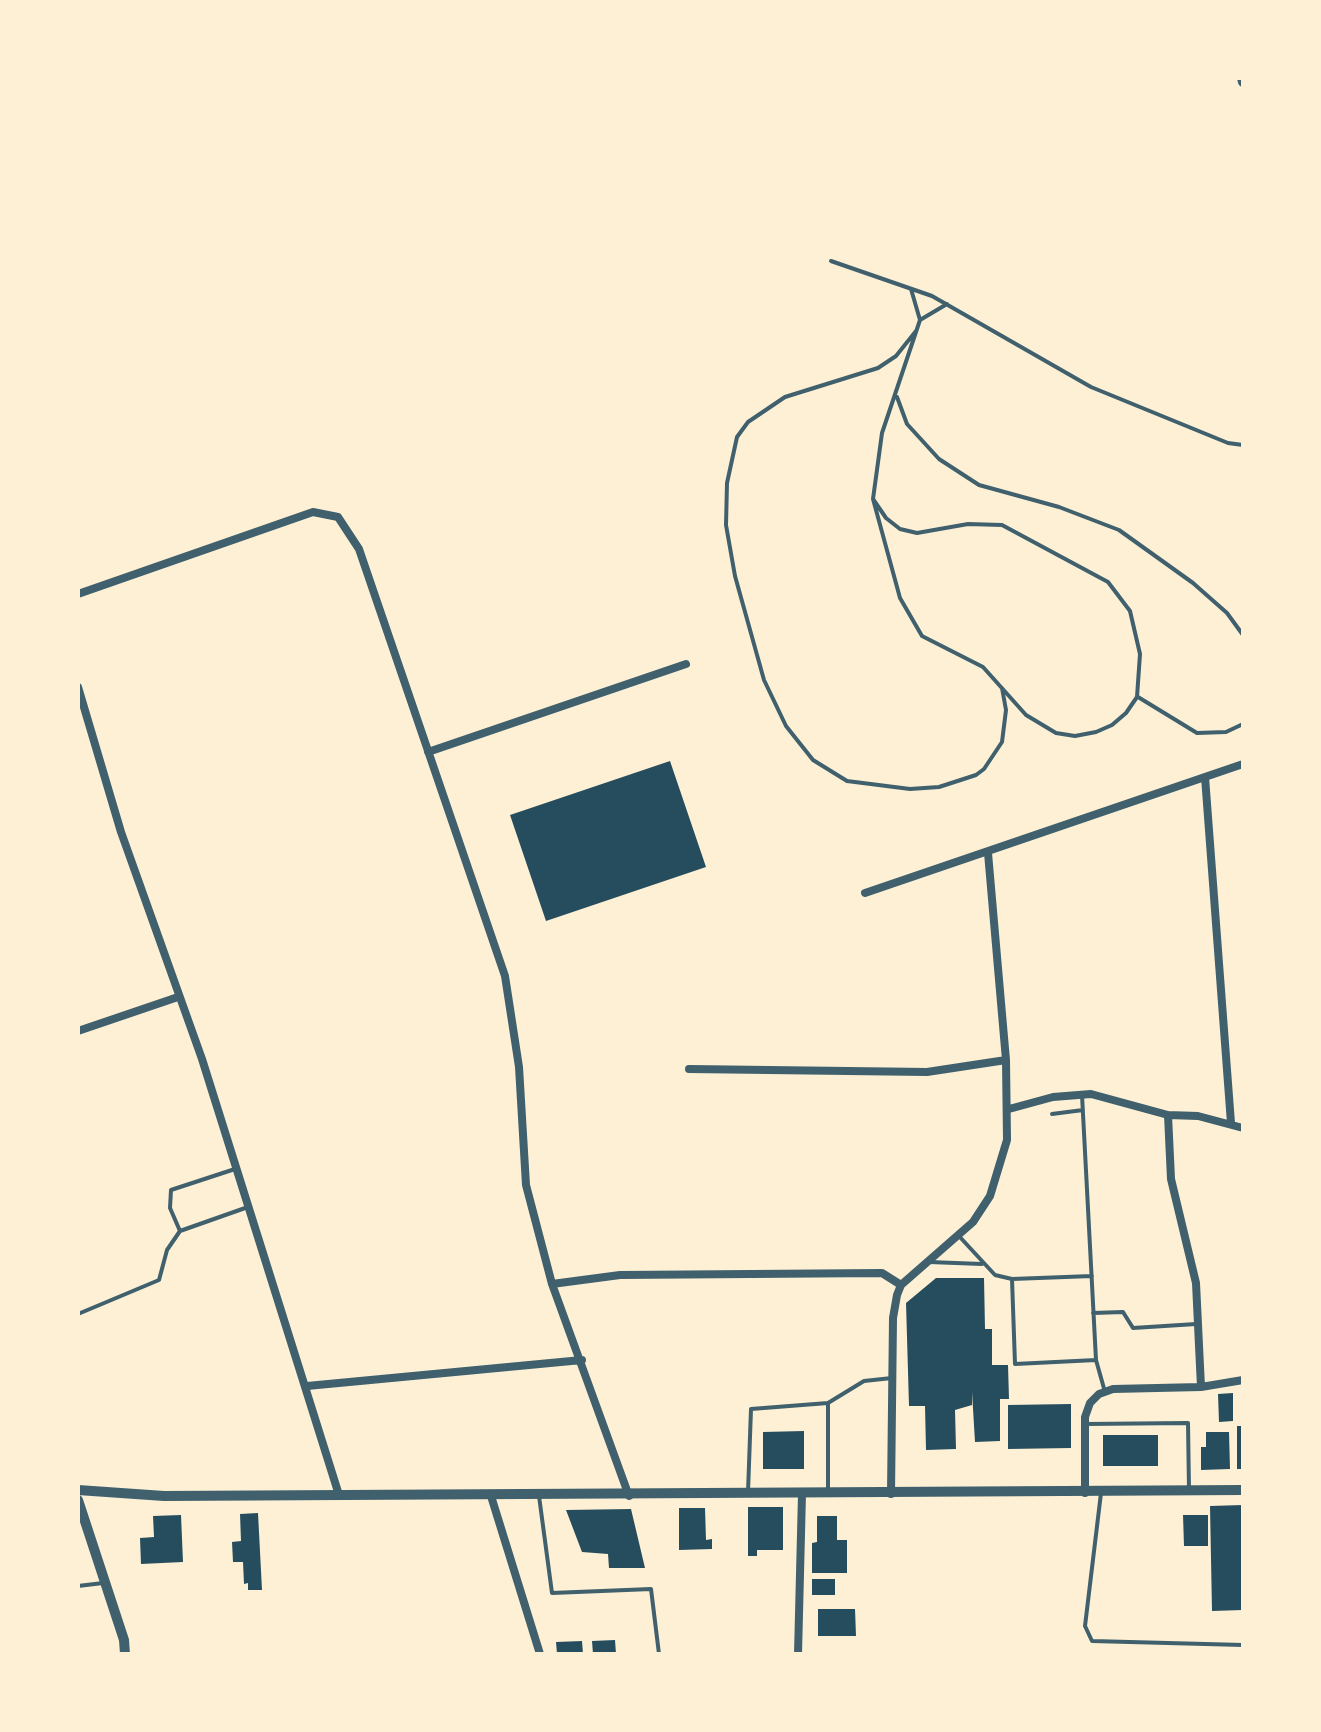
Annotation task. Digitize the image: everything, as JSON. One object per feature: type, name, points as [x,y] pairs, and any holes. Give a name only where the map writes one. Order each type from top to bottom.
[{"type":"street","points":[[78,594],[313,512],[338,517],[359,549],[505,976],[519,1067],[526,1185],[552,1284],[629,1496]]},
{"type":"street","points":[[428,752],[686,664]]},
{"type":"street","points":[[78,687],[121,832],[237,1168],[339,1495]]},
{"type":"street","points":[[865,893],[1243,764]]},
{"type":"street","points":[[1205,777],[1231,1123]]},
{"type":"street","points":[[891,1494],[893,1318],[901,1285],[973,1222],[990,1196],[1007,1140],[1006,1060],[988,853]]},
{"type":"street","points":[[78,1031],[178,997]]},
{"type":"street","points":[[689,1069],[927,1072],[1006,1060]]},
{"type":"street","points":[[1009,1109],[1082,1093],[1168,1115],[1198,1116],[1243,1128]]},
{"type":"street","points":[[1168,1115],[1171,1179],[1191,1254],[1201,1387]]},
{"type":"street","points":[[552,1284],[620,1275],[882,1273],[901,1285]]},
{"type":"street","points":[[307,1386],[582,1360]]},
{"type":"street","points":[[1085,1493],[1085,1424],[1090,1403],[1105,1392],[1201,1387],[1243,1380]]},
{"type":"street","points":[[78,1490],[164,1496],[629,1496],[1243,1490]]},
{"type":"street","points":[[798,1654],[802,1494]]},
{"type":"street","points":[[491,1496],[540,1654]]},
{"type":"street","points":[[78,1500],[124,1640],[133,1654]]},
{"type":"street","points":[[124,1640],[125,1654]]},
{"type":"lane","points":[[831,261],[947,304],[1091,387],[1228,443],[1243,445]]},
{"type":"lane","points":[[873,499],[886,518],[900,529],[917,533],[968,524],[1002,525],[1108,582],[1123,598],[1135,625],[1140,654],[1137,697],[1112,725],[1075,736],[1040,726],[983,667],[930,642],[913,625],[893,578],[873,499],[882,433],[920,320],[911,289]]},
{"type":"lane","points":[[920,320],[947,304]]},
{"type":"lane","points":[[917,329],[896,356],[878,368],[785,397],[748,422],[737,437],[727,483],[726,525],[735,576],[764,680],[786,726],[813,760],[847,781],[910,789],[939,787],[976,775],[990,762],[1002,742],[1006,710],[1001,685]]},
{"type":"lane","points":[[896,395],[907,424],[939,459],[979,485],[1000,494],[1059,507],[1119,530],[1193,583],[1227,613],[1243,635]]},
{"type":"lane","points":[[1137,697],[1197,733],[1226,732],[1243,724]]},
{"type":"lane","points":[[1082,1093],[1096,1360],[1105,1392]]},
{"type":"lane","points":[[1052,1114],[1083,1110]]},
{"type":"lane","points":[[180,1231],[170,1208],[171,1190],[237,1168]]},
{"type":"lane","points":[[78,1314],[159,1280],[167,1250],[180,1231],[249,1206]]},
{"type":"lane","points":[[958,1235],[995,1275],[1012,1279],[1092,1276]]},
{"type":"lane","points":[[927,1262],[982,1264]]},
{"type":"lane","points":[[1012,1279],[1015,1364],[1096,1360]]},
{"type":"lane","points":[[1093,1313],[1123,1312],[1133,1328],[1198,1323]]},
{"type":"lane","points":[[748,1495],[751,1409],[828,1403],[864,1381],[892,1378]]},
{"type":"lane","points":[[828,1403],[828,1494]]},
{"type":"lane","points":[[1085,1424],[1188,1423],[1189,1491]]},
{"type":"lane","points":[[1101,1493],[1085,1626],[1092,1641],[1243,1645]]},
{"type":"lane","points":[[539,1496],[552,1593],[651,1589],[659,1654]]},
{"type":"lane","points":[[78,1586],[105,1583]]},
{"type":"building","points":[[670,761],[706,867],[546,921],[510,815]]},
{"type":"building","points":[[936,1278],[984,1278],[985,1329],[992,1329],[992,1365],[1008,1365],[1009,1399],[1000,1399],[1000,1441],[975,1442],[972,1392],[972,1405],[955,1410],[956,1449],[926,1450],[925,1406],[909,1406],[906,1303]]},
{"type":"building","points":[[1233,1393],[1233,1421],[1219,1422],[1218,1394]]},
{"type":"building","points":[[1071,1404],[1071,1448],[1008,1449],[1008,1405]]},
{"type":"building","points":[[1237,1426],[1243,1426],[1243,1469],[1237,1469]]},
{"type":"building","points":[[804,1431],[804,1469],[763,1469],[763,1432]]},
{"type":"building","points":[[1206,1432],[1229,1432],[1230,1469],[1201,1470],[1201,1447],[1206,1447]]},
{"type":"building","points":[[1103,1435],[1158,1435],[1158,1466],[1103,1466]]},
{"type":"building","points":[[1243,1505],[1243,1610],[1212,1611],[1210,1506]]},
{"type":"building","points":[[748,1507],[783,1507],[783,1550],[757,1550],[757,1556],[748,1556]]},
{"type":"building","points":[[679,1508],[705,1508],[706,1540],[712,1539],[712,1549],[679,1550]]},
{"type":"building","points":[[631,1509],[645,1568],[609,1568],[608,1554],[582,1552],[566,1510]]},
{"type":"building","points":[[258,1513],[262,1590],[248,1590],[248,1583],[244,1584],[243,1562],[233,1562],[232,1542],[241,1541],[240,1514]]},
{"type":"building","points":[[181,1515],[183,1562],[141,1564],[140,1538],[154,1537],[153,1516]]},
{"type":"building","points":[[1183,1515],[1208,1515],[1208,1546],[1184,1546]]},
{"type":"building","points":[[817,1516],[837,1516],[837,1540],[847,1540],[847,1573],[812,1573],[812,1543],[817,1542]]},
{"type":"building","points":[[812,1579],[835,1579],[835,1595],[812,1595]]},
{"type":"building","points":[[818,1609],[855,1609],[856,1636],[818,1636]]},
{"type":"building","points":[[615,1640],[616,1654],[593,1654],[592,1641]]},
{"type":"building","points":[[582,1641],[583,1654],[557,1654],[556,1642]]}]
